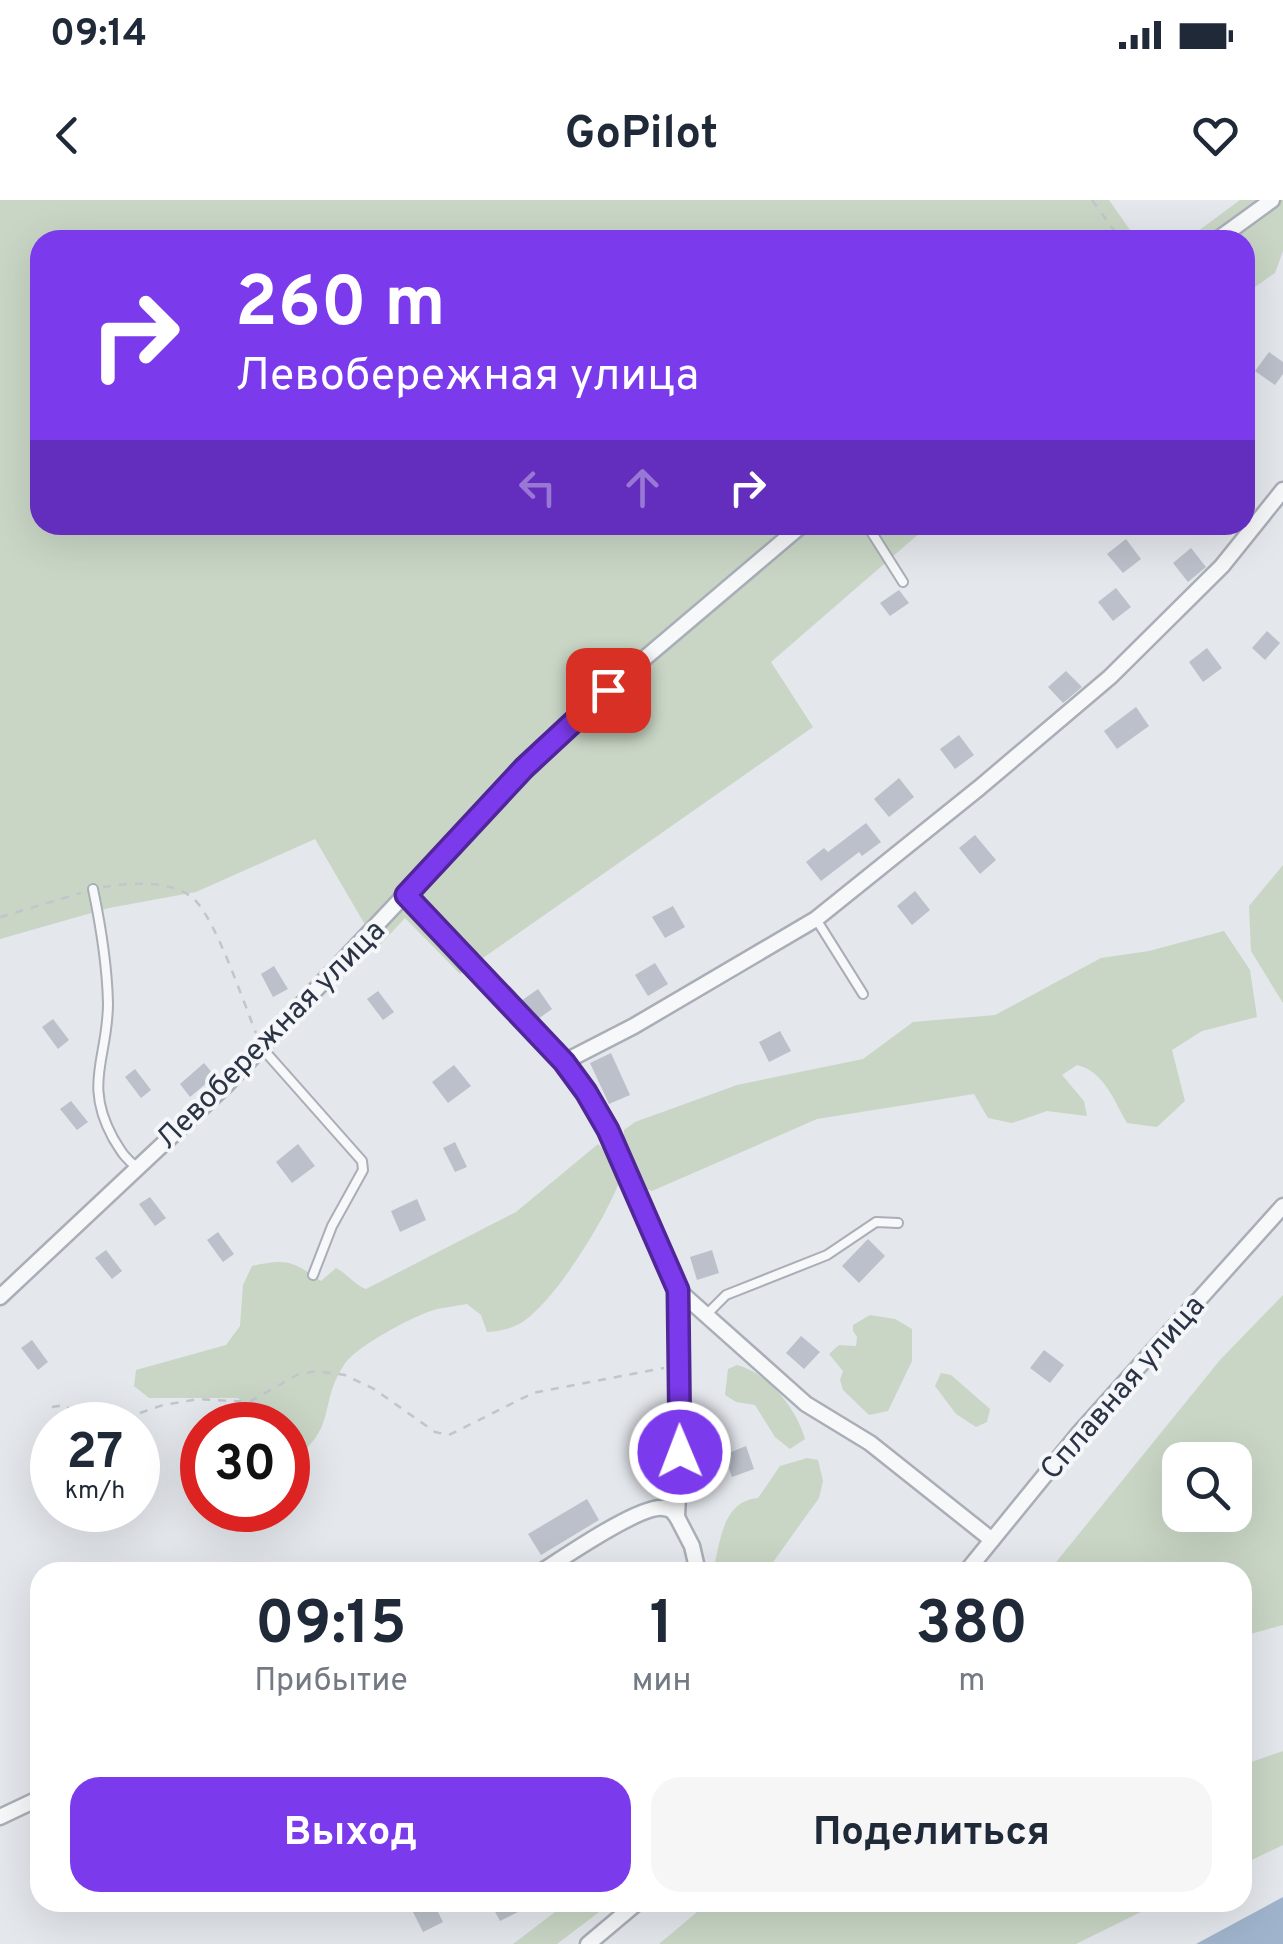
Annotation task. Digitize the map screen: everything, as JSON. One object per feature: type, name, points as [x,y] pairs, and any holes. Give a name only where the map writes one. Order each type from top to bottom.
[{"type":"street","points":[[1231,230],[1272,200]]},
{"type":"street","points":[[1255,525],[1283,490]]},
{"type":"street","name":"Левобережная улица","points":[[0,1297],[262,1048],[524,768],[586,708],[790,535]]},
{"type":"street","points":[[564,1062],[634,1026],[816,919],[1110,677],[1222,566],[1247,535]]},
{"type":"street","points":[[406,895],[564,1062],[586,1092],[608,1130],[678,1290],[681,1430],[677,1516],[696,1562]]},
{"type":"street","name":"Сплавная улица","points":[[974,1562],[1080,1432],[1283,1206]]},
{"type":"street","points":[[678,1290],[806,1404],[870,1443],[992,1540]]},
{"type":"street","points":[[556,1562],[593,1538],[653,1509],[666,1509],[677,1516]]},
{"type":"street","points":[[0,1817],[30,1803]]},
{"type":"street","points":[[588,1944],[626,1912]]},
{"type":"lane","points":[[873,535],[903,582]]},
{"type":"lane","points":[[93,889],[104,946],[108,1008],[97,1073],[97,1099],[125,1158],[137,1167]]},
{"type":"lane","points":[[816,919],[863,994]]},
{"type":"lane","points":[[262,1048],[362,1162],[363,1170],[332,1226],[313,1274]]},
{"type":"lane","points":[[706,1314],[726,1295],[826,1255],[876,1222],[898,1223]]},
{"type":"path","points":[[1092,200],[1114,230]]},
{"type":"path","points":[[0,917],[93,889],[130,883],[166,886],[193,898],[208,921],[262,1048]]},
{"type":"path","points":[[160,1406],[199,1399],[249,1402],[297,1375],[316,1371],[345,1375],[374,1389],[434,1432],[448,1436],[533,1394],[677,1366]]},
{"type":"green space","points":[[0,200],[1109,200],[1130,230],[30,230],[30,535],[917,535],[771,662],[813,727],[460,974],[405,918],[378,947],[315,839],[196,892],[109,908],[0,939]]},
{"type":"green space","points":[[1240,200],[1283,200],[1283,251],[1275,273],[1255,287],[1255,230],[1200,230]]},
{"type":"green space","points":[[1283,865],[1283,1003],[1251,951],[1249,906]]},
{"type":"green space","points":[[1224,931],[1250,970],[1257,1017],[1202,1031],[1172,1050],[1185,1101],[1157,1127],[1127,1123],[1101,1080],[1077,1065],[1062,1075],[1084,1101],[1087,1116],[1047,1111],[1012,1123],[988,1118],[974,1094],[817,1119],[652,1191],[643,1188],[624,1142],[624,1130],[635,1122],[737,1085],[863,1059],[913,1022],[995,1015],[1101,958],[1149,951]]},
{"type":"green space","points":[[598,1144],[610,1157],[620,1180],[604,1215],[579,1256],[537,1310],[515,1326],[487,1332],[481,1315],[467,1304],[441,1308],[373,1341],[344,1365],[321,1427],[310,1444],[310,1402],[149,1398],[134,1386],[136,1370],[226,1345],[240,1326],[243,1285],[252,1266],[289,1263],[321,1281],[336,1268],[366,1289],[516,1212]]},
{"type":"green space","points":[[1283,1295],[1283,1625],[1252,1634],[1252,1562],[1056,1562],[1220,1360]]},
{"type":"green space","points":[[870,1315],[895,1319],[912,1329],[912,1361],[888,1411],[869,1415],[843,1390],[843,1371],[829,1354],[839,1345],[856,1346],[853,1325]]},
{"type":"green space","points":[[737,1365],[760,1376],[780,1394],[805,1439],[790,1449],[775,1437],[755,1405],[736,1402],[725,1395],[728,1369]]},
{"type":"green space","points":[[941,1373],[951,1375],[990,1409],[987,1422],[976,1427],[956,1414],[935,1386]]},
{"type":"green space","points":[[807,1458],[818,1460],[823,1481],[819,1498],[773,1562],[715,1562],[730,1515],[746,1501],[758,1498],[780,1466]]},
{"type":"green space","points":[[1283,1751],[1283,1845],[1252,1860],[1252,1762]]},
{"type":"green space","points":[[555,1912],[599,1912],[557,1944],[513,1944]]},
{"type":"green space","points":[[697,1912],[1141,1912],[1076,1944],[659,1944]]},
{"type":"water","points":[[1283,1897],[1283,1944],[1196,1944]]},
{"type":"building","points":[[1269,352],[1283,362],[1283,374],[1275,385],[1255,371]]},
{"type":"building","points":[[1126,539],[1141,559],[1123,573],[1107,554]]},
{"type":"building","points":[[1191,548],[1206,567],[1188,582],[1173,563]]},
{"type":"building","points":[[1116,588],[1131,607],[1113,621],[1098,602]]},
{"type":"building","points":[[899,590],[909,603],[890,616],[880,603]]},
{"type":"building","points":[[1267,631],[1280,643],[1265,660],[1252,648]]},
{"type":"building","points":[[1207,648],[1222,668],[1203,682],[1189,662]]},
{"type":"building","points":[[1066,671],[1082,687],[1063,703],[1048,687]]},
{"type":"building","points":[[1136,707],[1149,726],[1117,749],[1104,731]]},
{"type":"building","points":[[959,735],[974,755],[955,769],[940,749]]},
{"type":"building","points":[[899,778],[914,797],[889,817],[874,799]]},
{"type":"building","points":[[866,823],[881,842],[862,856],[859,852],[821,881],[806,862],[824,848],[828,852]]},
{"type":"building","points":[[975,835],[996,860],[980,874],[959,848]]},
{"type":"building","points":[[915,891],[930,910],[912,925],[897,906]]},
{"type":"building","points":[[673,906],[685,927],[665,938],[652,917]]},
{"type":"building","points":[[655,963],[668,984],[648,996],[635,975]]},
{"type":"building","points":[[274,966],[288,989],[273,997],[261,974]]},
{"type":"building","points":[[538,989],[552,1009],[538,1019],[521,1001]]},
{"type":"building","points":[[378,991],[394,1012],[383,1020],[367,999]]},
{"type":"building","points":[[53,1019],[69,1040],[58,1049],[42,1027]]},
{"type":"building","points":[[780,1031],[791,1051],[769,1062],[759,1042]]},
{"type":"building","points":[[611,1053],[630,1095],[609,1104],[590,1063]]},
{"type":"building","points":[[204,1063],[215,1076],[190,1097],[180,1084]]},
{"type":"building","points":[[454,1065],[471,1086],[448,1103],[432,1082]]},
{"type":"building","points":[[135,1069],[151,1090],[141,1098],[125,1077]]},
{"type":"building","points":[[71,1101],[88,1122],[77,1130],[60,1109]]},
{"type":"building","points":[[455,1142],[467,1167],[455,1172],[443,1148]]},
{"type":"building","points":[[298,1144],[315,1166],[292,1183],[276,1162]]},
{"type":"building","points":[[150,1197],[166,1218],[155,1226],[139,1204]]},
{"type":"building","points":[[417,1199],[426,1220],[400,1232],[391,1211]]},
{"type":"building","points":[[218,1232],[234,1254],[223,1262],[207,1240]]},
{"type":"building","points":[[868,1239],[885,1256],[859,1283],[842,1266]]},
{"type":"building","points":[[106,1250],[122,1271],[112,1279],[95,1258]]},
{"type":"building","points":[[712,1250],[719,1273],[697,1280],[690,1257]]},
{"type":"building","points":[[801,1336],[820,1352],[804,1369],[786,1353]]},
{"type":"building","points":[[32,1340],[48,1362],[38,1370],[21,1348]]},
{"type":"building","points":[[1044,1350],[1064,1365],[1050,1383],[1030,1368]]},
{"type":"building","points":[[746,1446],[754,1469],[732,1477],[724,1455]]},
{"type":"building","points":[[587,1499],[599,1520],[541,1555],[528,1534]]},
{"type":"building","points":[[413,1912],[438,1912],[443,1922],[423,1932]]},
{"type":"building","points":[[495,1912],[518,1912],[500,1921]]},
{"type":"route","points":[[608,690],[524,768],[406,895],[564,1062],[608,1130],[678,1290],[680,1452]]}]
